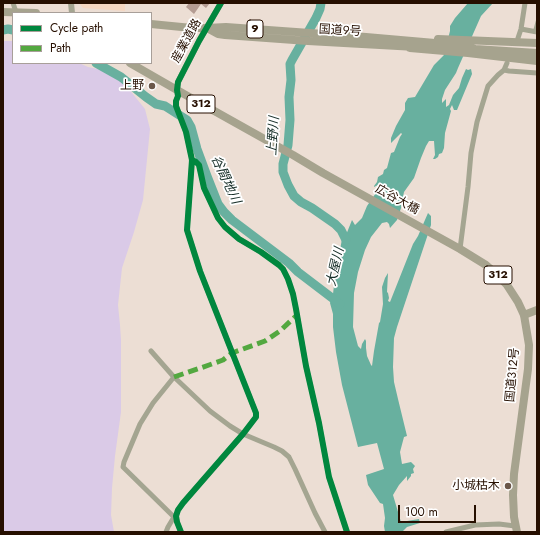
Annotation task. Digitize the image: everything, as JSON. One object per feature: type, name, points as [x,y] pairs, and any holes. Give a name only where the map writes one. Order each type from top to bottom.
[{"type":"highway","points":[[3,12],[16,12]]},
{"type":"highway","name":"国道9号","points":[[152,24],[303,32],[397,43]]},
{"type":"highway","name":"国道9号","points":[[206,28],[218,34],[225,35],[308,41],[397,43]]},
{"type":"highway","points":[[414,44],[454,39],[537,43]]},
{"type":"highway","points":[[397,43],[457,50],[474,49],[537,61]]},
{"type":"highway","points":[[397,43],[414,44],[468,53],[537,53]]},
{"type":"highway","name":"312","points":[[132,64],[177,90]]},
{"type":"highway","name":"広谷大橋","points":[[177,90],[459,249]]},
{"type":"highway","name":"国道312号","points":[[459,249],[486,265],[502,279],[512,292],[524,315],[529,345],[528,369],[514,474],[513,495],[516,529]]},
{"type":"main road","points":[[524,315],[537,310]]},
{"type":"street","points":[[12,3],[16,12]]},
{"type":"street","name":"産業道路","points":[[177,90],[178,82],[206,28],[221,3]]},
{"type":"street","points":[[518,38],[525,3]]},
{"type":"street","points":[[521,29],[535,32]]},
{"type":"street","points":[[459,249],[468,187],[470,153],[477,122],[488,86],[498,74],[504,70],[507,63]]},
{"type":"street","points":[[504,70],[537,73]]},
{"type":"street","points":[[166,532],[183,503],[244,434],[256,417],[256,413],[202,278],[187,230],[192,160],[186,132],[176,106],[178,96],[177,90]]},
{"type":"street","points":[[192,160],[199,165],[204,188],[218,218],[225,227],[239,239],[279,265],[283,269],[288,279],[293,294],[329,477],[347,532]]},
{"type":"street","points":[[151,351],[174,377],[210,411],[230,426],[282,451],[289,457],[325,532]]},
{"type":"street","points":[[174,377],[153,403],[140,424],[123,467],[175,516],[181,532]]},
{"type":"street","points":[[446,532],[475,525],[499,524],[516,529]]},
{"type":"lane","points":[[535,32],[537,21]]},
{"type":"shaded area","points":[[79,3],[125,3],[125,11],[83,8]]},
{"type":"shaded area","points":[[3,41],[12,41],[12,64],[81,64],[107,71],[124,83],[145,109],[150,129],[143,200],[122,268],[118,305],[121,340],[121,412],[112,488],[111,515],[114,532],[3,532]]},
{"type":"water","points":[[468,3],[493,3],[481,16],[456,73],[445,90],[442,103],[446,99],[446,107],[449,105],[453,95],[459,88],[466,69],[471,69],[472,74],[457,110],[454,110],[452,105],[450,109],[451,111],[445,133],[444,148],[438,157],[433,159],[435,155],[434,141],[429,141],[414,178],[404,192],[397,220],[390,228],[387,222],[382,223],[371,237],[358,272],[354,293],[353,327],[358,346],[361,349],[365,339],[366,341],[367,356],[372,366],[383,304],[382,287],[385,278],[388,273],[387,292],[389,298],[388,301],[390,302],[413,244],[428,213],[431,216],[431,225],[394,338],[393,367],[394,382],[407,436],[404,437],[400,452],[402,464],[411,462],[415,466],[413,469],[414,473],[411,474],[407,481],[407,476],[393,495],[401,522],[419,519],[420,523],[407,527],[403,531],[404,532],[385,532],[383,504],[380,503],[368,485],[366,475],[384,469],[377,443],[358,447],[342,385],[336,352],[333,314],[330,303],[333,294],[342,239],[341,230],[346,235],[352,220],[355,225],[362,218],[367,206],[380,187],[378,185],[374,186],[378,177],[383,174],[384,170],[387,168],[391,153],[394,152],[402,134],[401,133],[391,143],[391,138],[396,126],[405,110],[405,103],[408,98],[415,97],[434,65],[444,55],[450,26]]},
{"type":"building","points":[[189,3],[210,3],[206,8],[201,4],[194,14],[186,7]]},
{"type":"waterway","name":"上野川","points":[[321,3],[316,18],[290,64],[290,120],[288,145],[283,164],[283,172],[294,196],[335,224],[341,230],[346,240]]},
{"type":"waterway","name":"谷間地川","points":[[3,30],[12,30]]},
{"type":"waterway","name":"谷間地川","points":[[98,64],[121,77],[156,104],[165,106],[187,120],[191,127],[197,149],[218,204],[224,212],[232,220],[340,304]]},
{"type":"marked path","points":[[174,377],[223,360],[232,353],[265,341],[280,331],[297,315]]},
{"type":"cycle path","points":[[181,532],[176,516],[178,510],[256,417],[256,413],[200,271],[187,230],[192,160],[186,132],[176,106],[178,82],[221,3]]},
{"type":"cycle path","points":[[192,160],[199,165],[204,188],[218,218],[225,227],[239,239],[279,265],[283,269],[288,279],[293,294],[329,477],[347,532]]},
{"type":"place","name":"上野","points":[[152,86]]},
{"type":"place","name":"小城枯木","points":[[508,486]]},
{"type":"water label","name":"大屋川","points":[[336,267]]}]
